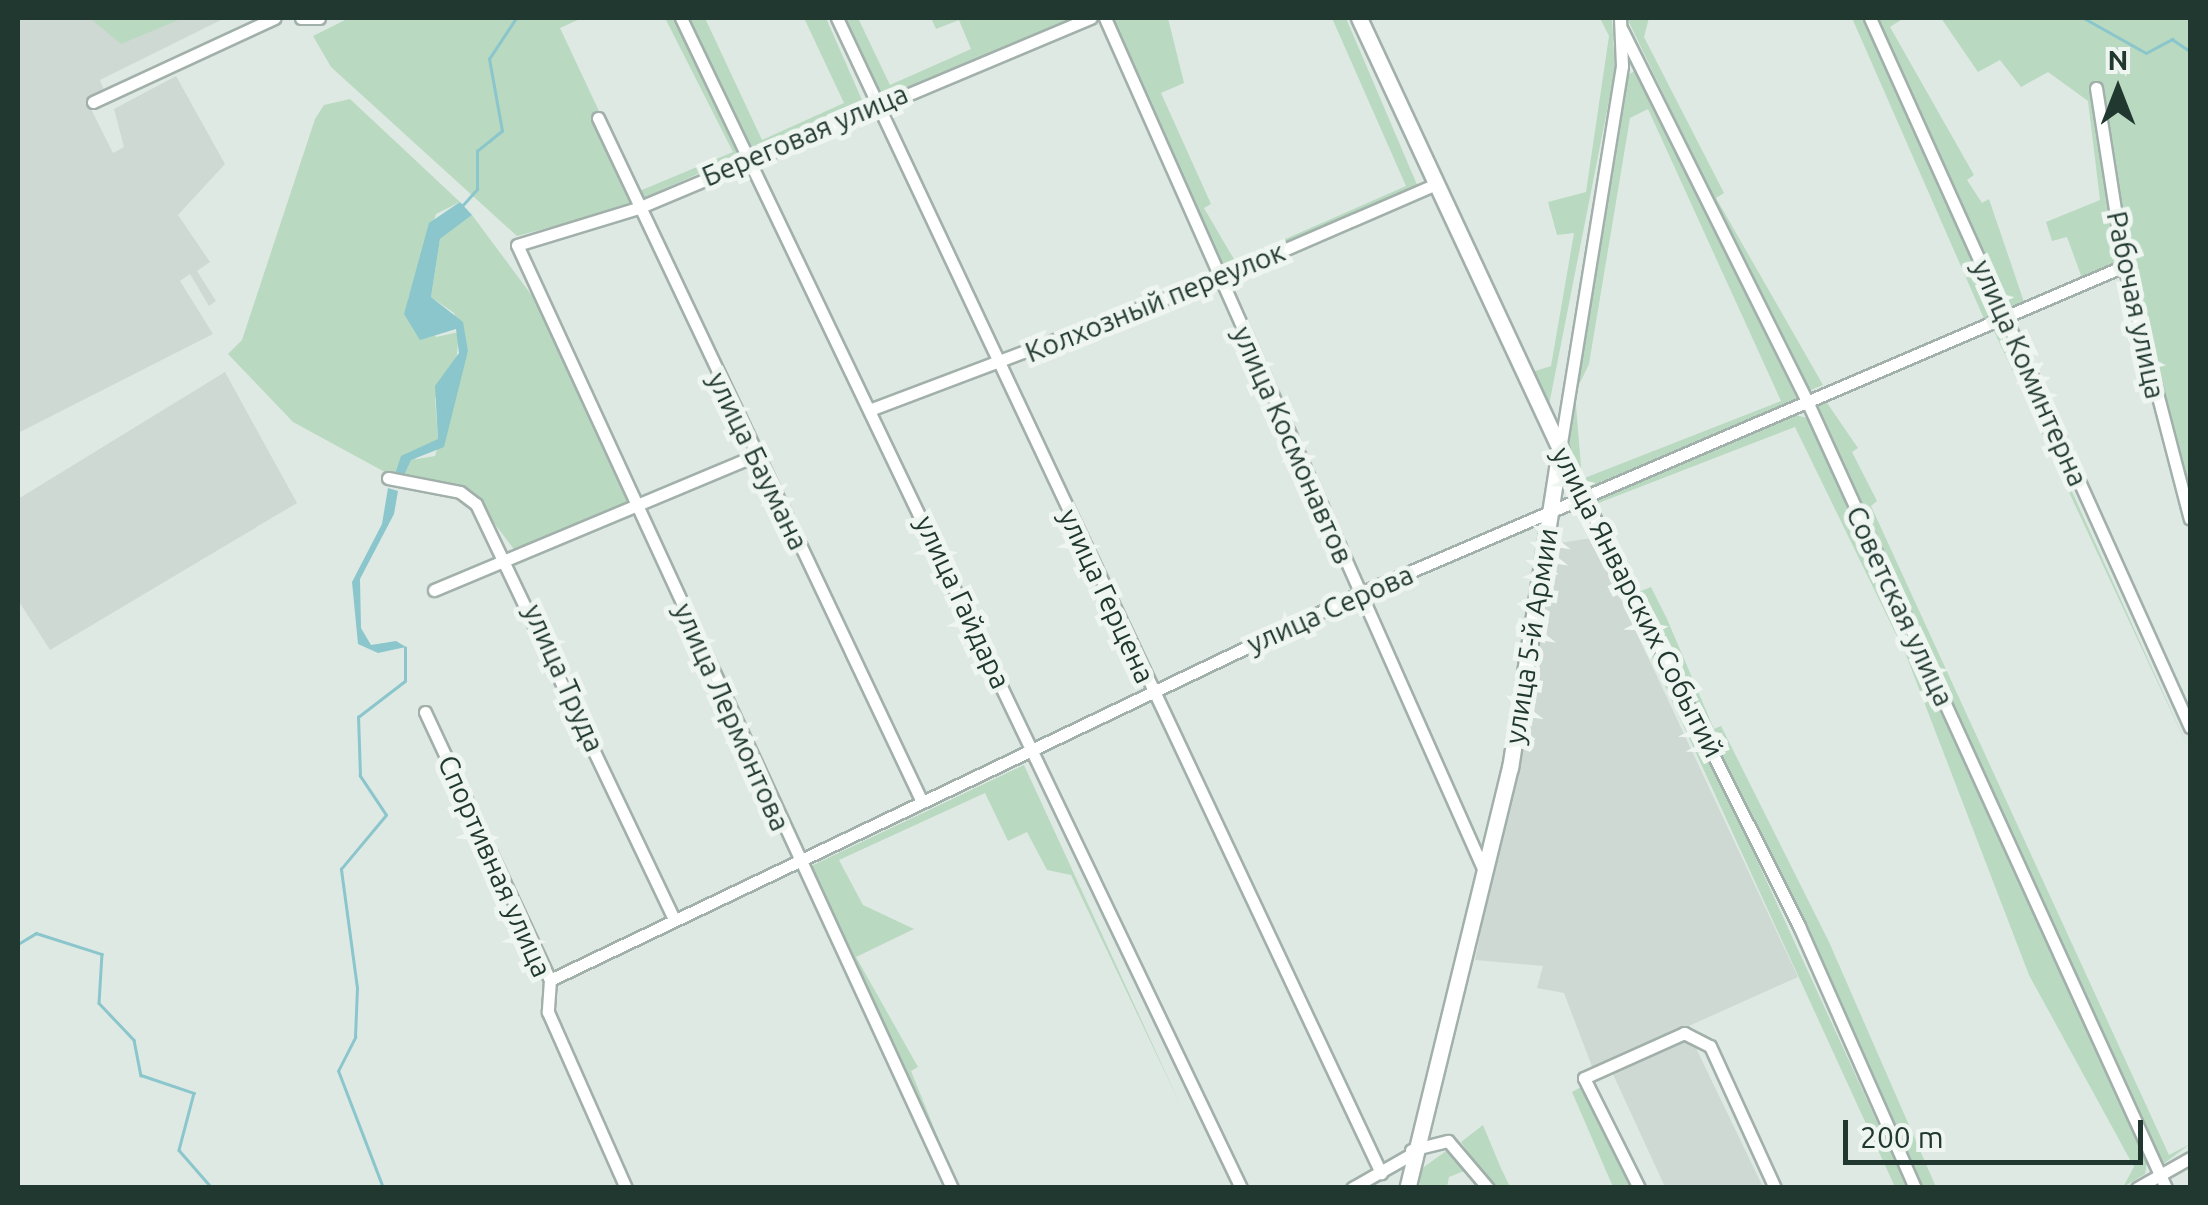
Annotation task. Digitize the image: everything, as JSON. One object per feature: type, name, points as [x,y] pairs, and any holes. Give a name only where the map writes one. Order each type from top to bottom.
[{"type":"street","points":[[93,102],[274,18]]},
{"type":"street","points":[[300,18],[318,18]]},
{"type":"street","name":"улица Гайдара","points":[[681,18],[751,156],[1241,1188]]},
{"type":"street","name":"улица Герцена","points":[[837,18],[1382,1173]]},
{"type":"street","name":"Береговая улица","points":[[517,245],[638,208],[877,102],[1091,18]]},
{"type":"street","name":"улица Космонавтов","points":[[1106,18],[1484,871]]},
{"type":"street","name":"улица Январских Событий","points":[[1359,18],[1583,498],[1799,926],[1915,1188]]},
{"type":"street","name":"улица Коминтерна","points":[[1870,18],[2190,727]]},
{"type":"street","name":"Советская улица","points":[[1621,24],[1806,399],[2166,1188]]},
{"type":"street","name":"улица 5-й Армии","points":[[1407,1188],[1411,1153],[1484,871],[1550,514],[1621,24]]},
{"type":"street","name":"Рабочая улица","points":[[2096,88],[2124,266],[2190,519]]},
{"type":"street","name":"улица Баумана","points":[[598,118],[922,802]]},
{"type":"street","name":"Колхозный переулок","points":[[872,410],[998,366],[1220,278],[1434,185]]},
{"type":"street","name":"улица Лермонтова","points":[[517,245],[639,506],[797,863],[952,1188]]},
{"type":"street","name":"улица Серова","points":[[550,980],[1358,594],[2124,266]]},
{"type":"street","points":[[434,590],[756,455]]},
{"type":"street","name":"улица Труда","points":[[388,478],[476,504],[510,560],[674,920]]},
{"type":"street","name":"Спортивная улица","points":[[424,712],[550,980],[548,1012],[626,1188]]},
{"type":"street","points":[[1639,1188],[1584,1078],[1684,1033],[1699,1036],[1775,1188]]},
{"type":"street","points":[[1352,1188],[1411,1153],[1448,1141],[1488,1188]]},
{"type":"street","points":[[2137,1188],[2190,1158]]},
{"type":"shaded area","points":[[18,18],[225,18],[100,80],[105,93],[87,101],[113,153],[124,147],[114,109],[176,76],[225,164],[178,215],[210,262],[197,271],[216,301],[209,306],[190,274],[180,281],[213,334],[18,433]]},
{"type":"shaded area","points":[[225,372],[297,503],[50,650],[18,600],[18,499]]},
{"type":"shaded area","points":[[1592,538],[1798,977],[1593,1069],[1564,993],[1537,988],[1543,966],[1475,960],[1559,543]]},
{"type":"shaded area","points":[[1685,1040],[1694,1044],[1763,1187],[1665,1187],[1612,1072]]},
{"type":"green space","points":[[90,18],[183,18],[121,44]]},
{"type":"green space","points":[[349,18],[582,18],[560,28],[637,192],[733,152],[665,18],[705,18],[762,140],[844,103],[804,18],[826,18],[862,100],[622,208],[517,236],[331,67],[313,36]]},
{"type":"green space","points":[[840,18],[858,18],[890,85],[971,49],[959,20],[936,29],[931,18],[1086,18],[880,100]]},
{"type":"green space","points":[[1109,18],[1168,18],[1184,83],[1161,93],[1211,204],[1204,208],[1235,261],[1406,186],[1332,18],[1346,18],[1418,187],[1223,275]]},
{"type":"green space","points":[[1600,18],[1612,18],[1615,70],[1549,405],[1532,372],[1551,366],[1574,233],[1557,235],[1548,202],[1586,192],[1609,36]]},
{"type":"green space","points":[[1627,18],[1649,18],[1644,37],[1724,193],[1716,198],[1823,385],[1806,392]]},
{"type":"green space","points":[[1852,18],[1865,18],[1998,310],[1993,318],[1985,321]]},
{"type":"green space","points":[[1876,18],[1904,18],[1890,27],[1974,175],[1967,180],[1982,203],[1989,199],[2024,302],[2008,309]]},
{"type":"green space","points":[[1941,18],[2190,18],[2190,505],[2130,276],[2101,87],[2089,88],[2118,265],[2082,278],[2067,237],[2052,241],[2046,222],[2100,200],[2088,101],[2048,72],[2021,87],[2000,60],[1978,72]]},
{"type":"green space","points":[[1636,70],[1797,399],[1582,490],[1565,442],[1626,76]],"holes":[[[1648,109],[1781,401],[1582,479],[1575,393],[1589,364],[1630,118]]]},
{"type":"green space","points":[[350,99],[460,202],[436,214],[408,299],[436,337],[459,332],[456,365],[435,398],[438,439],[394,477],[293,422],[228,354],[242,340],[315,119],[324,105]]},
{"type":"green space","points":[[472,215],[533,297],[628,504],[516,552],[473,495],[402,480],[411,460],[435,456],[468,351],[454,313],[431,297],[440,239]]},
{"type":"green space","points":[[1997,326],[2190,752],[1994,331],[1825,400],[1858,448],[1852,452],[1877,501],[1871,506],[2169,1155],[2190,1144],[2162,1165],[1813,402]]},
{"type":"green space","points":[[1792,414],[1807,418],[2147,1162],[2145,1174],[2123,1187],[2134,1167],[2029,975],[1906,655],[1795,427],[1596,504],[1639,592],[1651,587],[1714,729],[1721,726],[1829,942],[1936,1187],[1920,1187],[1592,500]]},
{"type":"green space","points":[[1597,537],[1750,845],[1907,1187],[1895,1187]]},
{"type":"green space","points":[[1024,765],[1181,1106],[1071,875],[1047,870],[1027,832],[1008,841],[985,793],[839,860],[863,905],[914,929],[856,957],[918,1067],[911,1071],[958,1187],[809,867]]},
{"type":"green space","points":[[1583,1086],[1631,1187],[1613,1187],[1572,1092]]},
{"type":"green space","points":[[1483,1125],[1510,1187],[1492,1187],[1461,1142]]},
{"type":"green space","points":[[1449,1149],[1475,1168],[1485,1187],[1469,1169],[1449,1177],[1447,1187],[1419,1188],[1421,1169]]},
{"type":"water","points":[[460,202],[472,215],[440,239],[431,297],[463,322],[468,351],[444,447],[411,460],[402,480],[394,477],[401,456],[438,439],[435,386],[459,353],[456,329],[420,340],[404,314],[429,223]]},
{"type":"water","points":[[388,488],[398,491],[394,514],[360,579],[361,628],[371,645],[396,641],[406,647],[378,653],[358,644],[352,582],[382,524]]},
{"type":"waterway","points":[[461,207],[477,189],[477,151],[502,131],[489,59],[516,18]]},
{"type":"waterway","points":[[2084,18],[2146,53],[2172,39],[2190,51]]},
{"type":"waterway","points":[[383,1188],[338,1071],[355,1037],[357,988],[341,869],[386,815],[360,776],[358,717],[405,681],[405,648]]},
{"type":"waterway","points":[[18,944],[36,933],[102,954],[99,1003],[134,1040],[141,1075],[194,1093],[179,1150],[212,1188]]}]
